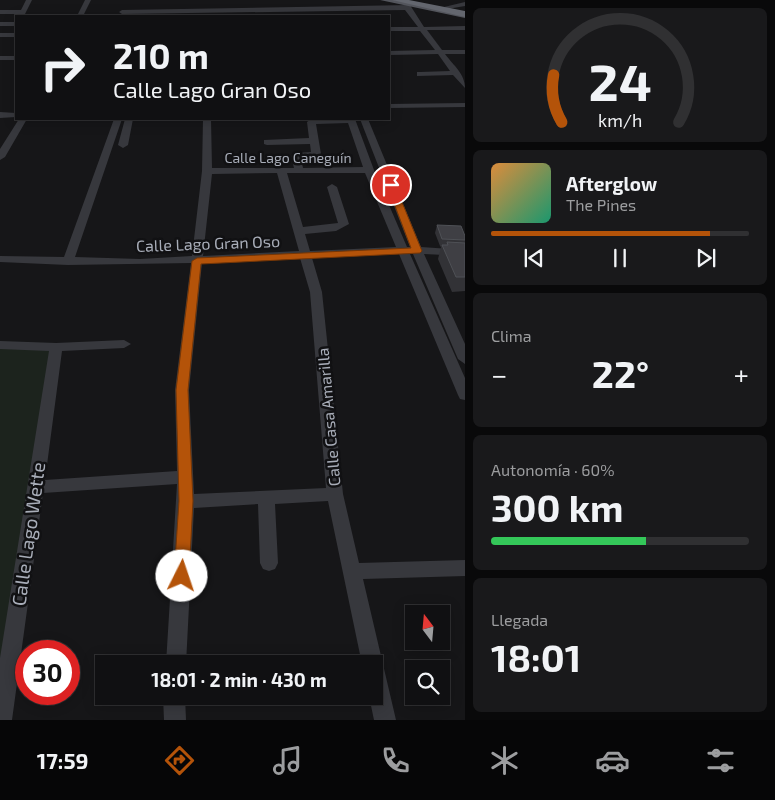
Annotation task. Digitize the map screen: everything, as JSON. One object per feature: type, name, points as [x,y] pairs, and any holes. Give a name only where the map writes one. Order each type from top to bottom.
[{"type":"highway","points":[[396,0],[465,15]]},
{"type":"highway","points":[[411,4],[440,4]]},
{"type":"main road","points":[[384,0],[465,15]]},
{"type":"main road","points":[[440,4],[465,10]]},
{"type":"street","points":[[0,12],[22,14],[30,0]]},
{"type":"street","points":[[80,15],[88,0]]},
{"type":"street","points":[[232,0],[234,14]]},
{"type":"street","points":[[319,0],[325,13]]},
{"type":"street","points":[[122,12],[325,13],[411,4],[422,29],[465,86]]},
{"type":"street","points":[[440,4],[465,4]]},
{"type":"street","points":[[0,24],[15,24]]},
{"type":"street","points":[[390,29],[465,28]]},
{"type":"street","points":[[0,35],[14,35]]},
{"type":"street","points":[[390,53],[465,52]]},
{"type":"street","points":[[0,58],[15,58]]},
{"type":"street","points":[[420,74],[457,74]]},
{"type":"street","points":[[390,106],[465,105]]},
{"type":"street","points":[[0,115],[15,115]]},
{"type":"street","points":[[0,157],[22,120]]},
{"type":"street","points":[[68,262],[118,120]]},
{"type":"street","points":[[123,144],[129,120]]},
{"type":"street","points":[[177,655],[186,501],[182,390],[207,171],[207,120]]},
{"type":"street","points":[[299,171],[296,156],[315,155],[312,121],[332,120]]},
{"type":"street","points":[[351,120],[369,170],[465,395]]},
{"type":"street","points":[[364,120],[417,251],[465,359]]},
{"type":"street","points":[[267,142],[315,141]]},
{"type":"street","name":"Calle Lago Caneguín","points":[[207,171],[369,170]]},
{"type":"street","name":"Calle Casa Amarilla","points":[[281,171],[307,255],[316,292],[335,494],[370,655]]},
{"type":"street","points":[[299,231],[336,228],[344,224],[332,187]]},
{"type":"street","name":"Calle Lago Gran Oso","points":[[0,260],[68,262],[197,261],[404,250],[465,253]]},
{"type":"street","points":[[0,345],[56,347],[124,344]]},
{"type":"street","name":"Calle Lago Wette","points":[[1,720],[56,347]]},
{"type":"street","points":[[34,487],[184,477]]},
{"type":"street","points":[[186,501],[335,494]]},
{"type":"street","points":[[266,498],[268,563]]},
{"type":"street","points":[[351,571],[465,568]]},
{"type":"street","points":[[174,705],[174,720]]},
{"type":"street","points":[[382,705],[385,720]]},
{"type":"shaded area","points":[[0,347],[53,348],[0,698]]},
{"type":"building","points":[[437,225],[461,226],[465,240],[442,239]]},
{"type":"building","points":[[447,242],[465,243],[465,277],[456,277],[442,245],[448,245]]},
{"type":"route","points":[[182,576],[186,501],[182,390],[197,261],[404,250],[417,251],[391,185]]}]
